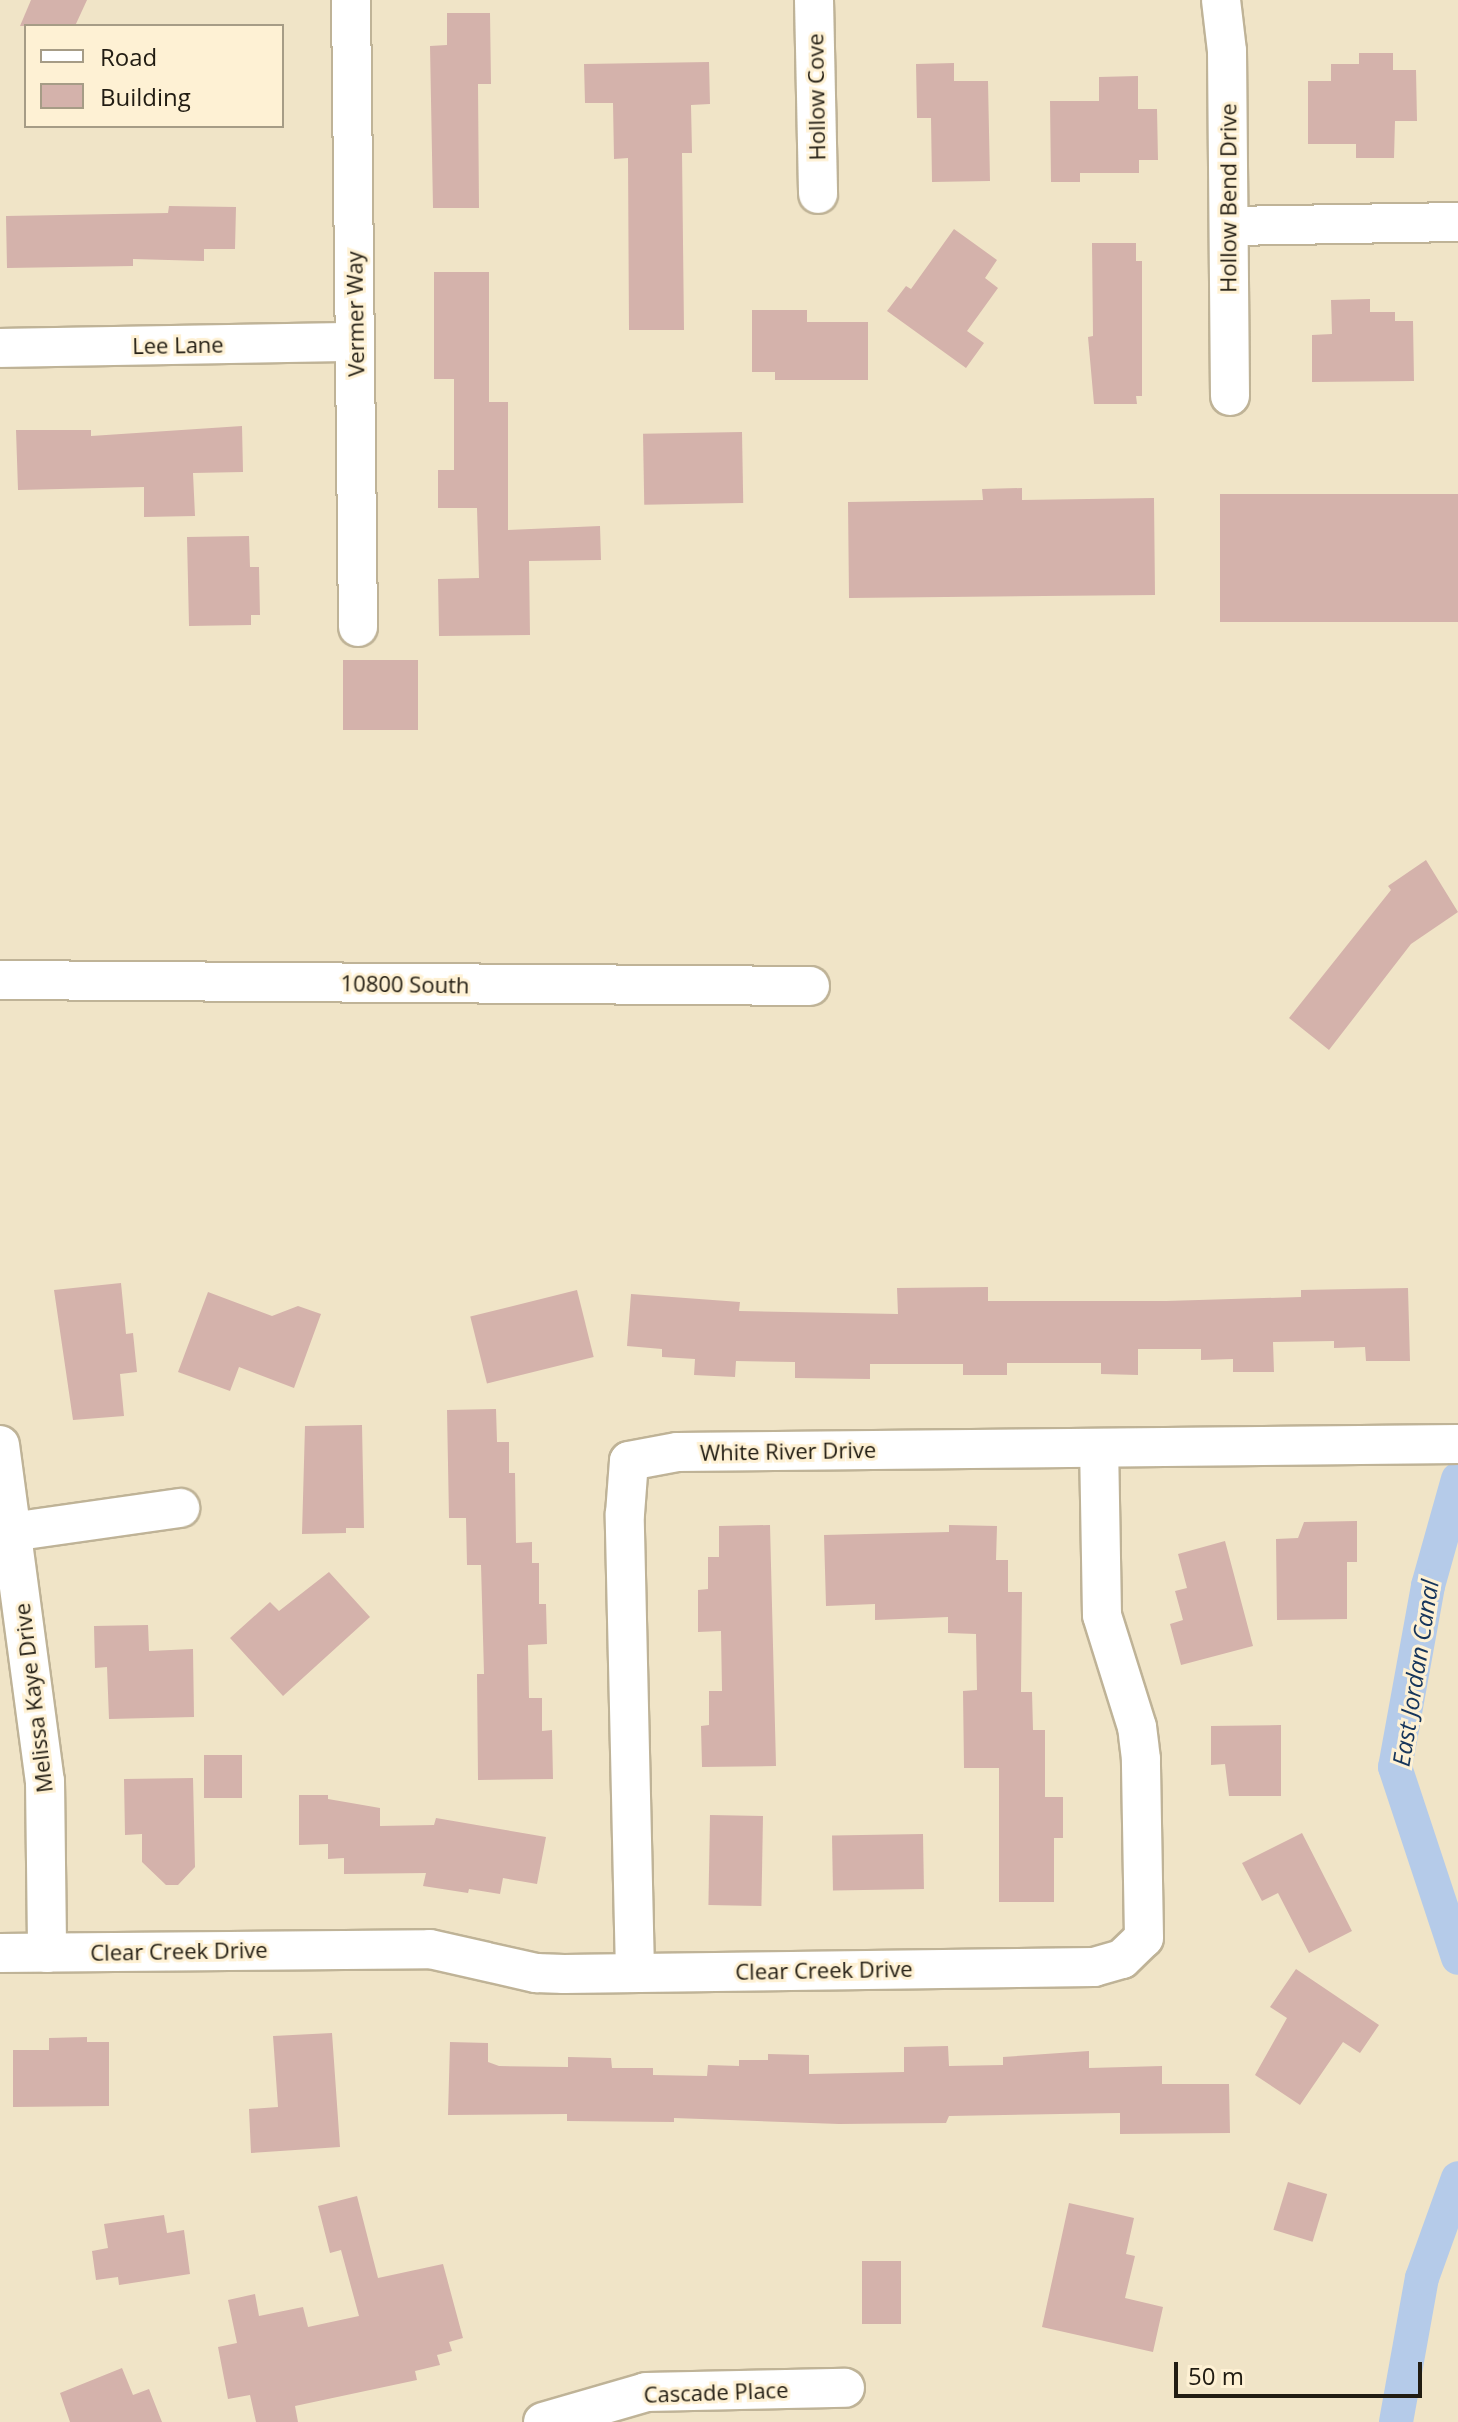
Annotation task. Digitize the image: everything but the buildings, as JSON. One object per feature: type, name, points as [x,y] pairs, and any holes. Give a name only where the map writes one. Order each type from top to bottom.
[{"type":"street","name":"Vermer Way","points":[[351,0],[358,627]]},
{"type":"street","name":"Hollow Cove","points":[[814,0],[818,194]]},
{"type":"street","name":"Hollow Bend Drive","points":[[1221,0],[1227,51],[1230,396]]},
{"type":"street","points":[[1229,226],[1458,222]]},
{"type":"street","name":"Lee Lane","points":[[0,348],[355,342]]},
{"type":"street","name":"10800 South","points":[[0,980],[810,986]]},
{"type":"street","name":"White River Drive","points":[[635,1972],[625,1514],[629,1461],[677,1452],[1458,1444]]},
{"type":"street","name":"Melissa Kaye Drive","points":[[0,1445],[45,1781],[47,1953]]},
{"type":"street","name":"Clear Creek Drive","points":[[0,1953],[430,1949],[536,1973],[1094,1967],[1136,1951],[1144,1938],[1141,1759],[1130,1699],[1107,1644],[1102,1615],[1099,1448]]},
{"type":"street","points":[[11,1532],[180,1508]]},
{"type":"street","name":"Cascade Place","points":[[543,2422],[646,2392],[845,2388]]},
{"type":"waterway","name":"East Jordan Canal","points":[[1458,1479],[1428,1586],[1395,1767],[1458,1958]]},
{"type":"waterway","name":"East Jordan Canal","points":[[1396,2422],[1422,2278],[1458,2178]]}]
